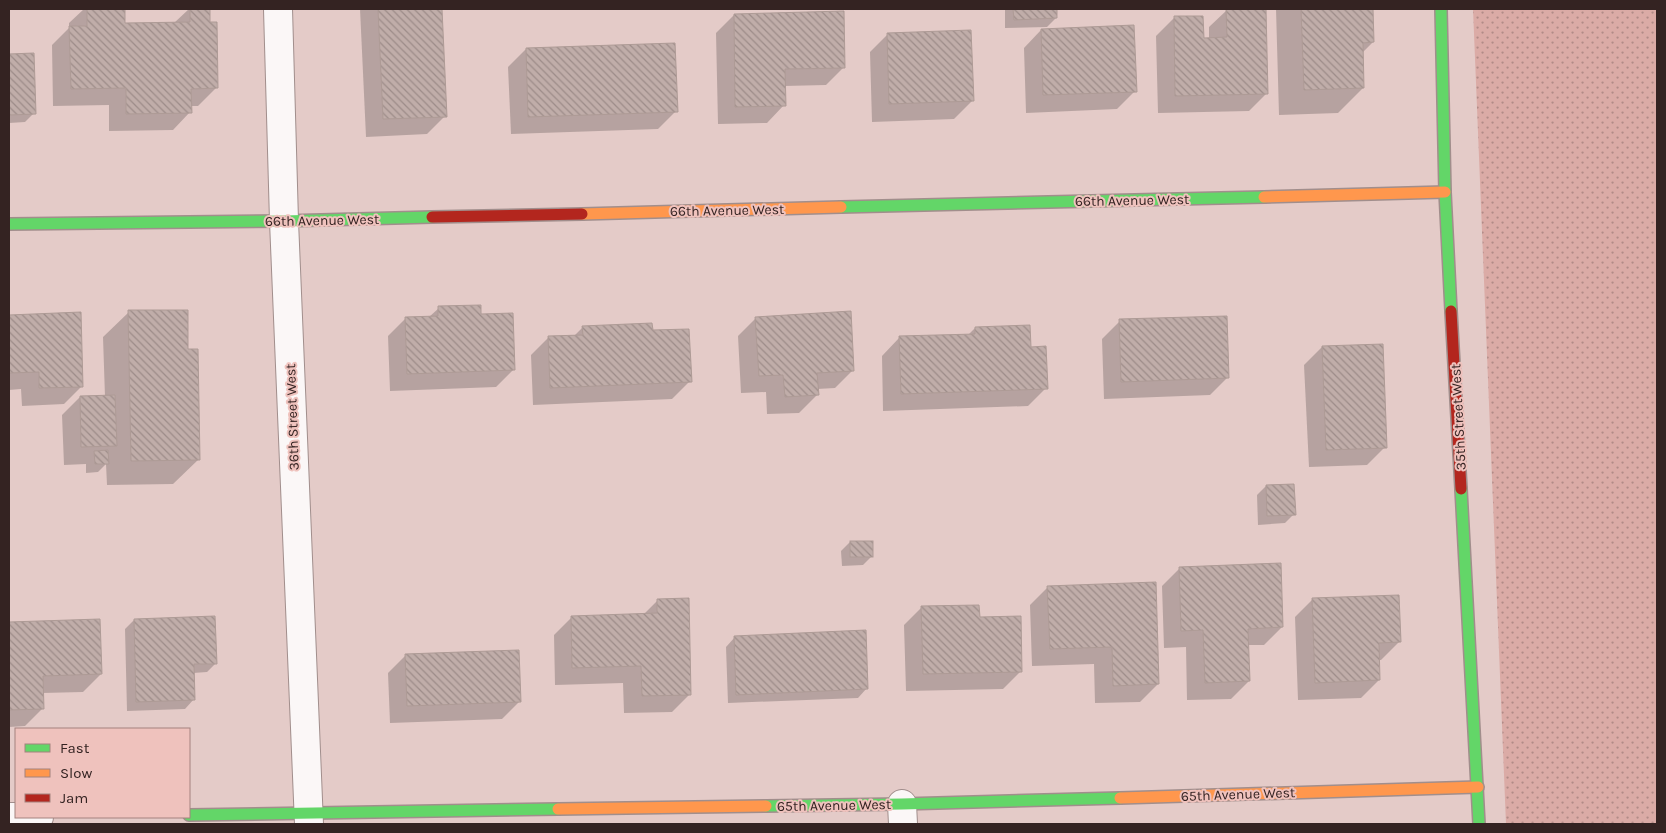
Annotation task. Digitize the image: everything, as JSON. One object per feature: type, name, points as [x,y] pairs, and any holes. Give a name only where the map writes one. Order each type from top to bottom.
[{"type":"street","name":"36th Street West","points":[[278,9],[284,221],[309,819]]},
{"type":"street","name":"35th Street West","points":[[1441,9],[1445,192],[1479,824]]},
{"type":"street","name":"66th Avenue West","points":[[9,224],[284,221],[1445,192]]},
{"type":"street","name":"65th Avenue West","points":[[190,815],[309,819],[903,814],[1478,787]]},
{"type":"shaded area","points":[[1473,9],[1657,9],[1657,824],[1506,824]]},
{"type":"building","points":[[87,9],[125,9],[125,23],[190,22],[190,9],[210,9],[210,22],[217,22],[218,88],[191,89],[192,113],[126,114],[126,88],[71,89],[69,26],[87,26]]},
{"type":"building","points":[[378,9],[442,9],[447,117],[383,119]]},
{"type":"building","points":[[1013,9],[1057,9],[1057,18],[1014,20]]},
{"type":"building","points":[[1226,9],[1266,9],[1268,94],[1175,96],[1174,16],[1203,16],[1204,38],[1227,37]]},
{"type":"building","points":[[1301,9],[1373,9],[1374,42],[1363,43],[1364,88],[1304,90]]},
{"type":"building","points":[[844,11],[845,68],[785,69],[786,106],[735,107],[734,14]]},
{"type":"building","points":[[1134,25],[1137,92],[1043,95],[1041,29]]},
{"type":"building","points":[[971,30],[974,101],[889,104],[887,33]]},
{"type":"building","points":[[675,43],[678,112],[528,117],[526,48]]},
{"type":"building","points":[[34,53],[36,114],[9,115],[9,54]]},
{"type":"building","points":[[481,305],[481,314],[513,313],[515,370],[407,374],[405,317],[438,316],[438,306]]},
{"type":"building","points":[[128,310],[188,310],[188,349],[198,349],[200,460],[131,461]]},
{"type":"building","points":[[851,311],[854,371],[817,373],[819,395],[785,397],[783,375],[759,376],[755,317]]},
{"type":"building","points":[[81,312],[83,387],[39,388],[39,372],[9,373],[9,315]]},
{"type":"building","points":[[1227,316],[1229,378],[1121,382],[1119,319]]},
{"type":"building","points":[[652,323],[653,330],[689,329],[692,382],[550,388],[548,336],[583,335],[582,326]]},
{"type":"building","points":[[1030,325],[1031,347],[1046,346],[1048,389],[901,394],[899,336],[975,334],[975,327]]},
{"type":"building","points":[[1383,344],[1387,448],[1326,450],[1322,346]]},
{"type":"building","points":[[115,395],[117,446],[81,447],[80,396]]},
{"type":"building","points":[[108,450],[109,464],[95,464],[94,451]]},
{"type":"building","points":[[1294,484],[1296,515],[1267,516],[1266,485]]},
{"type":"building","points":[[850,541],[873,541],[873,557],[850,557]]},
{"type":"building","points":[[1281,563],[1283,627],[1248,629],[1250,681],[1205,683],[1203,630],[1181,631],[1179,567]]},
{"type":"building","points":[[1156,582],[1159,684],[1113,686],[1112,647],[1050,649],[1047,586]]},
{"type":"building","points":[[1399,595],[1401,642],[1379,643],[1380,680],[1315,683],[1312,598]]},
{"type":"building","points":[[689,598],[691,695],[642,696],[641,666],[572,668],[571,616],[657,613],[657,599]]},
{"type":"building","points":[[979,605],[980,617],[1021,616],[1022,672],[923,674],[921,606]]},
{"type":"building","points":[[215,616],[217,664],[194,664],[195,700],[136,702],[134,619]]},
{"type":"building","points":[[100,619],[102,674],[43,676],[44,709],[9,710],[9,622]]},
{"type":"building","points":[[866,630],[868,689],[736,695],[734,636]]},
{"type":"building","points":[[519,650],[521,702],[407,706],[405,654]]},
{"type":"traffic: fast","points":[[1441,9],[1445,192],[1451,311]]},
{"type":"traffic: fast","points":[[841,207],[1264,197]]},
{"type":"traffic: fast","points":[[9,224],[284,221],[432,217]]},
{"type":"traffic: fast","points":[[1461,489],[1479,824]]},
{"type":"traffic: fast","points":[[766,806],[1120,798]]},
{"type":"traffic: fast","points":[[190,815],[558,809]]},
{"type":"traffic: slow","points":[[1264,197],[1445,192]]},
{"type":"traffic: slow","points":[[582,214],[841,207]]},
{"type":"traffic: slow","points":[[1120,798],[1478,787]]},
{"type":"traffic: slow","points":[[558,809],[766,806]]},
{"type":"traffic: jam","points":[[432,217],[582,214]]},
{"type":"traffic: jam","points":[[1451,311],[1461,489]]}]
